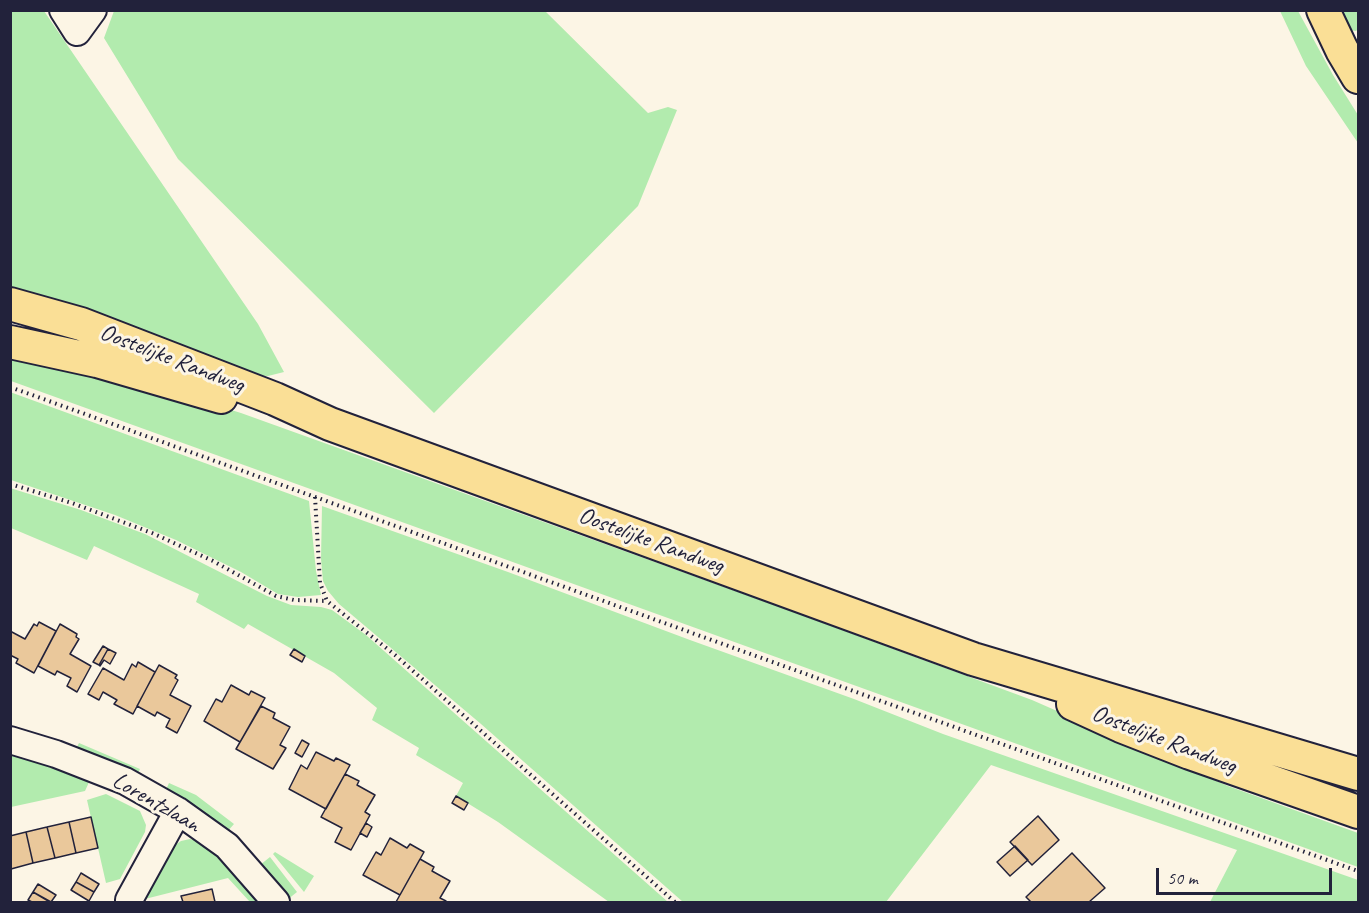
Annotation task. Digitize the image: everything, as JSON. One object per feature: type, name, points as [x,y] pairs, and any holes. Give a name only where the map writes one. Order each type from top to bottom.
[{"type":"main road","points":[[1323,10],[1359,77]]},
{"type":"main road","name":"Oostelijke Randweg","points":[[10,304],[81,324],[141,346],[275,399],[330,424],[973,658],[1359,774]]},
{"type":"main road","name":"Oostelijke Randweg","points":[[10,342],[97,361],[265,410],[330,424]]},
{"type":"main road","name":"Oostelijke Randweg","points":[[973,658],[1121,726],[1190,753],[1359,812]]},
{"type":"street","points":[[63,10],[77,32],[93,10]]},
{"type":"street","name":"Lorentzlaan","points":[[10,740],[56,754],[125,782],[178,811],[227,846],[276,903]]},
{"type":"street","points":[[126,902],[178,811]]},
{"type":"path","points":[[10,387],[1359,871]]},
{"type":"path","points":[[10,484],[72,503],[152,533],[213,561],[276,596],[294,600],[327,601]]},
{"type":"path","points":[[315,497],[320,583],[327,601],[395,655],[675,903]]},
{"type":"green space","points":[[11,11],[44,11],[258,324],[284,372],[268,376],[250,375],[80,307],[11,290]]},
{"type":"green space","points":[[114,11],[545,11],[648,113],[668,107],[677,110],[638,206],[434,413],[178,159],[104,38]]},
{"type":"green space","points":[[1280,11],[1298,11],[1358,115],[1358,143],[1306,66]]},
{"type":"green space","points":[[1339,11],[1358,11],[1356,31],[1349,30]]},
{"type":"green space","points":[[10,350],[153,386],[241,413],[1032,700],[1228,786],[1358,833],[1358,867],[11,381]]},
{"type":"green space","points":[[10,392],[309,501],[316,571],[321,595],[298,597],[278,594],[241,572],[176,540],[115,515],[11,480]]},
{"type":"green space","points":[[10,488],[81,510],[145,534],[267,596],[291,605],[332,610],[366,635],[668,902],[609,902],[498,822],[456,796],[463,783],[416,755],[419,748],[372,720],[377,708],[334,673],[248,624],[244,629],[196,602],[199,594],[94,546],[87,560],[11,528]]},
{"type":"green space","points":[[322,506],[854,699],[943,734],[1358,880],[1358,902],[1210,902],[1237,850],[991,765],[886,902],[683,902],[481,724],[339,604],[323,581]]},
{"type":"green space","points":[[79,743],[140,769],[136,777],[75,751]]},
{"type":"green space","points":[[11,752],[90,780],[85,791],[11,807]]},
{"type":"green space","points":[[169,783],[196,795],[234,824],[227,832],[165,792]]},
{"type":"green space","points":[[106,794],[140,811],[146,825],[145,832],[120,879],[106,883],[87,800]]},
{"type":"green space","points":[[190,839],[201,841],[212,849],[241,875],[263,902],[250,902],[228,878],[145,899],[144,893],[169,849],[181,841]]},
{"type":"green space","points":[[275,852],[314,876],[304,892],[273,854]]},
{"type":"green space","points":[[270,857],[297,892],[287,900],[260,865]]},
{"type":"building","points":[[39,622],[56,631],[34,673],[16,663],[18,659],[10,655],[10,631],[25,639],[34,624],[37,626]]},
{"type":"building","points":[[60,624],[77,634],[76,637],[79,639],[70,654],[91,666],[77,692],[67,686],[71,678],[57,671],[55,675],[38,666]]},
{"type":"building","points":[[103,646],[108,649],[99,665],[93,662]]},
{"type":"building","points":[[108,649],[116,653],[110,664],[104,660],[100,666],[99,665]]},
{"type":"building","points":[[294,649],[305,656],[302,662],[290,655]]},
{"type":"building","points":[[138,662],[155,672],[133,714],[114,704],[117,700],[103,692],[99,700],[88,694],[103,668],[124,680],[132,664],[136,667]]},
{"type":"building","points":[[159,665],[177,675],[175,678],[178,680],[170,695],[191,706],[177,733],[166,727],[170,719],[157,712],[155,716],[137,706]]},
{"type":"building","points":[[231,685],[249,695],[251,691],[265,698],[240,742],[204,721],[216,699],[222,702]]},
{"type":"building","points":[[261,706],[275,713],[273,718],[290,727],[280,745],[286,748],[273,769],[236,749]]},
{"type":"building","points":[[302,740],[309,744],[302,757],[295,753]]},
{"type":"building","points":[[316,752],[334,761],[336,758],[350,765],[326,809],[289,789],[301,765],[307,769]]},
{"type":"building","points":[[345,774],[359,781],[357,785],[375,795],[365,812],[370,815],[351,850],[335,842],[342,828],[321,817]]},
{"type":"building","points":[[456,796],[468,803],[464,810],[452,803]]},
{"type":"building","points":[[1038,816],[1059,840],[1032,865],[1010,842]]},
{"type":"building","points":[[91,817],[98,848],[76,853],[69,822]]},
{"type":"building","points":[[69,822],[76,853],[55,858],[47,827]]},
{"type":"building","points":[[366,823],[372,827],[367,837],[360,833]]},
{"type":"building","points":[[47,827],[55,858],[33,863],[26,832]]},
{"type":"building","points":[[26,832],[33,863],[11,869],[10,836]]},
{"type":"building","points":[[390,838],[407,848],[410,844],[424,852],[400,895],[363,875],[376,852],[381,855]]},
{"type":"building","points":[[1015,846],[1028,860],[1010,876],[997,862]]},
{"type":"building","points":[[1072,853],[1105,888],[1089,902],[1031,902],[1026,897]]},
{"type":"building","points":[[420,859],[434,867],[432,871],[450,881],[440,898],[445,902],[396,902]]},
{"type":"building","points":[[81,873],[99,884],[94,892],[76,882]]},
{"type":"building","points":[[76,882],[94,892],[89,901],[71,890]]},
{"type":"building","points":[[38,884],[56,895],[51,902],[33,892]]},
{"type":"building","points":[[212,889],[215,902],[183,902],[181,896]]},
{"type":"building","points":[[33,892],[50,902],[28,900]]}]
